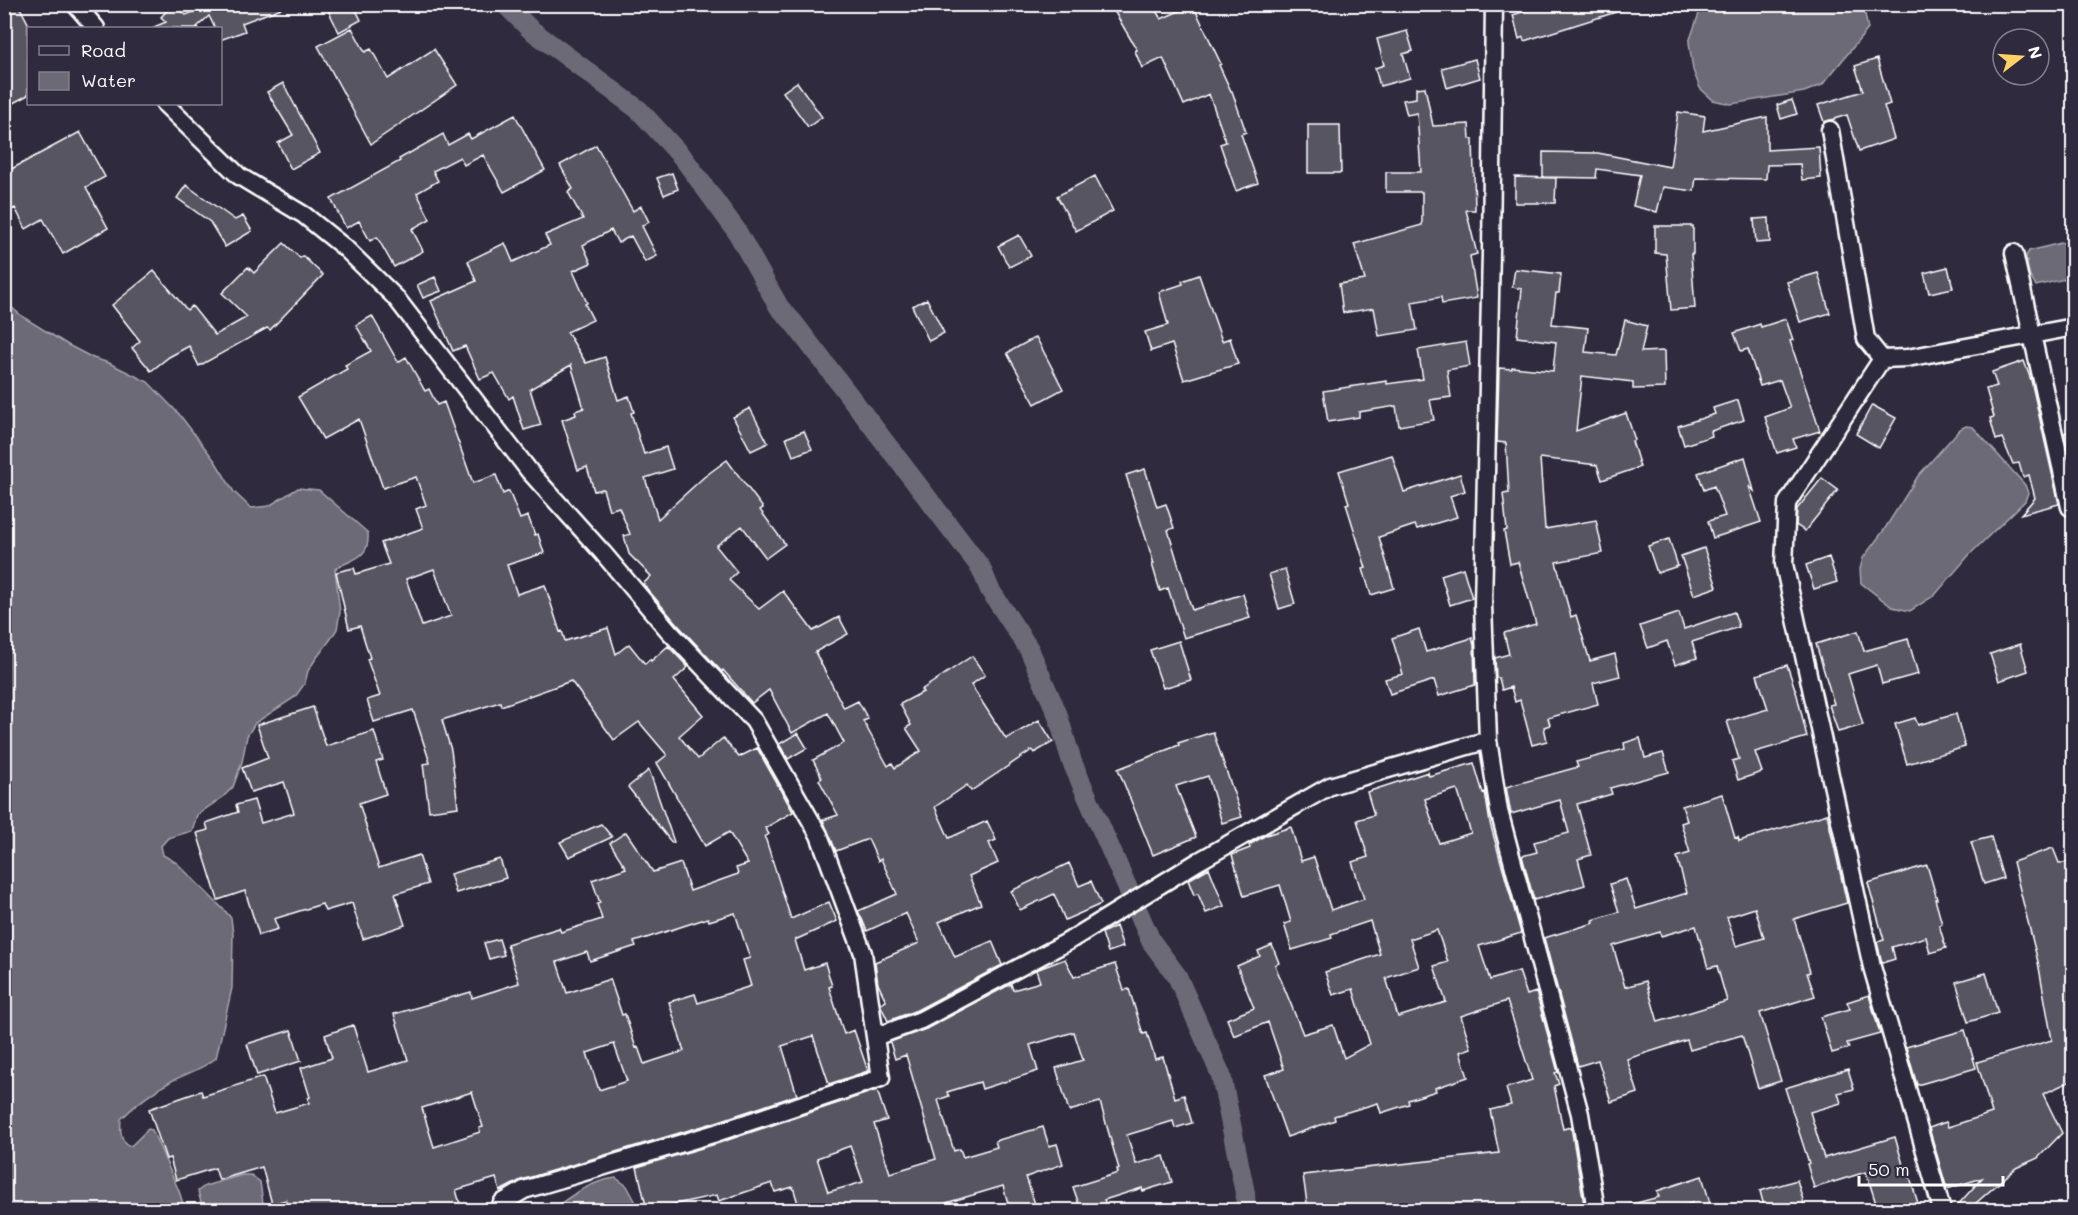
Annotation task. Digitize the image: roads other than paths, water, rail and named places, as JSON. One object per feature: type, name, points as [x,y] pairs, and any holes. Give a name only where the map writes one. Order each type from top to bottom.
[{"type":"street","points":[[75,4],[95,27]]},
{"type":"street","points":[[1494,4],[1483,604],[1488,740],[1498,811],[1580,1114],[1596,1210]]},
{"type":"street","points":[[166,105],[239,176],[304,215],[345,248],[396,298],[530,472],[669,631],[754,721],[819,835],[863,953],[881,1078],[716,1134],[524,1190],[502,1203],[499,1210]]},
{"type":"street","points":[[1830,130],[1866,339],[1882,359]]},
{"type":"street","points":[[2014,253],[2070,507]]},
{"type":"street","points":[[1882,359],[1907,358],[2073,327]]},
{"type":"street","points":[[1882,359],[1787,503],[1784,564],[1872,967],[1942,1210]]},
{"type":"street","points":[[875,1037],[921,1020],[1067,942],[1199,861],[1330,786],[1488,740]]},
{"type":"water","points":[[1863,4],[1868,29],[1822,85],[1804,92],[1731,104],[1713,100],[1700,88],[1693,70],[1689,42],[1702,5]]},
{"type":"water","points":[[2073,240],[2073,277],[2036,286],[2028,268],[2026,256],[2029,251]]},
{"type":"water","points":[[4,301],[23,317],[68,345],[148,382],[179,414],[215,461],[234,492],[251,508],[269,506],[298,488],[319,490],[368,533],[368,542],[363,553],[335,569],[340,612],[337,629],[308,671],[305,683],[295,697],[255,723],[247,736],[242,762],[233,787],[197,815],[192,831],[168,838],[161,846],[163,855],[177,863],[231,918],[233,934],[232,988],[216,1058],[157,1090],[121,1119],[121,1134],[128,1146],[132,1145],[148,1129],[152,1130],[185,1210],[5,1210]]},
{"type":"water","points":[[1966,426],[1973,427],[2025,485],[2028,493],[2025,501],[1970,554],[1935,595],[1910,611],[1892,607],[1861,583],[1860,569],[1863,558],[1884,530],[1918,476],[1960,429]]},
{"type":"water","points":[[242,1175],[251,1175],[260,1182],[263,1203],[259,1208],[203,1210],[198,1191],[205,1186]]},
{"type":"water","points":[[616,1178],[627,1186],[640,1210],[552,1210],[590,1185]]},
{"type":"waterway","points":[[505,4],[530,29],[639,110],[684,159],[736,230],[779,307],[793,322],[981,568],[990,590],[1029,649],[1057,713],[1072,762],[1151,941],[1177,976],[1221,1075],[1245,1193],[1246,1210]]}]
